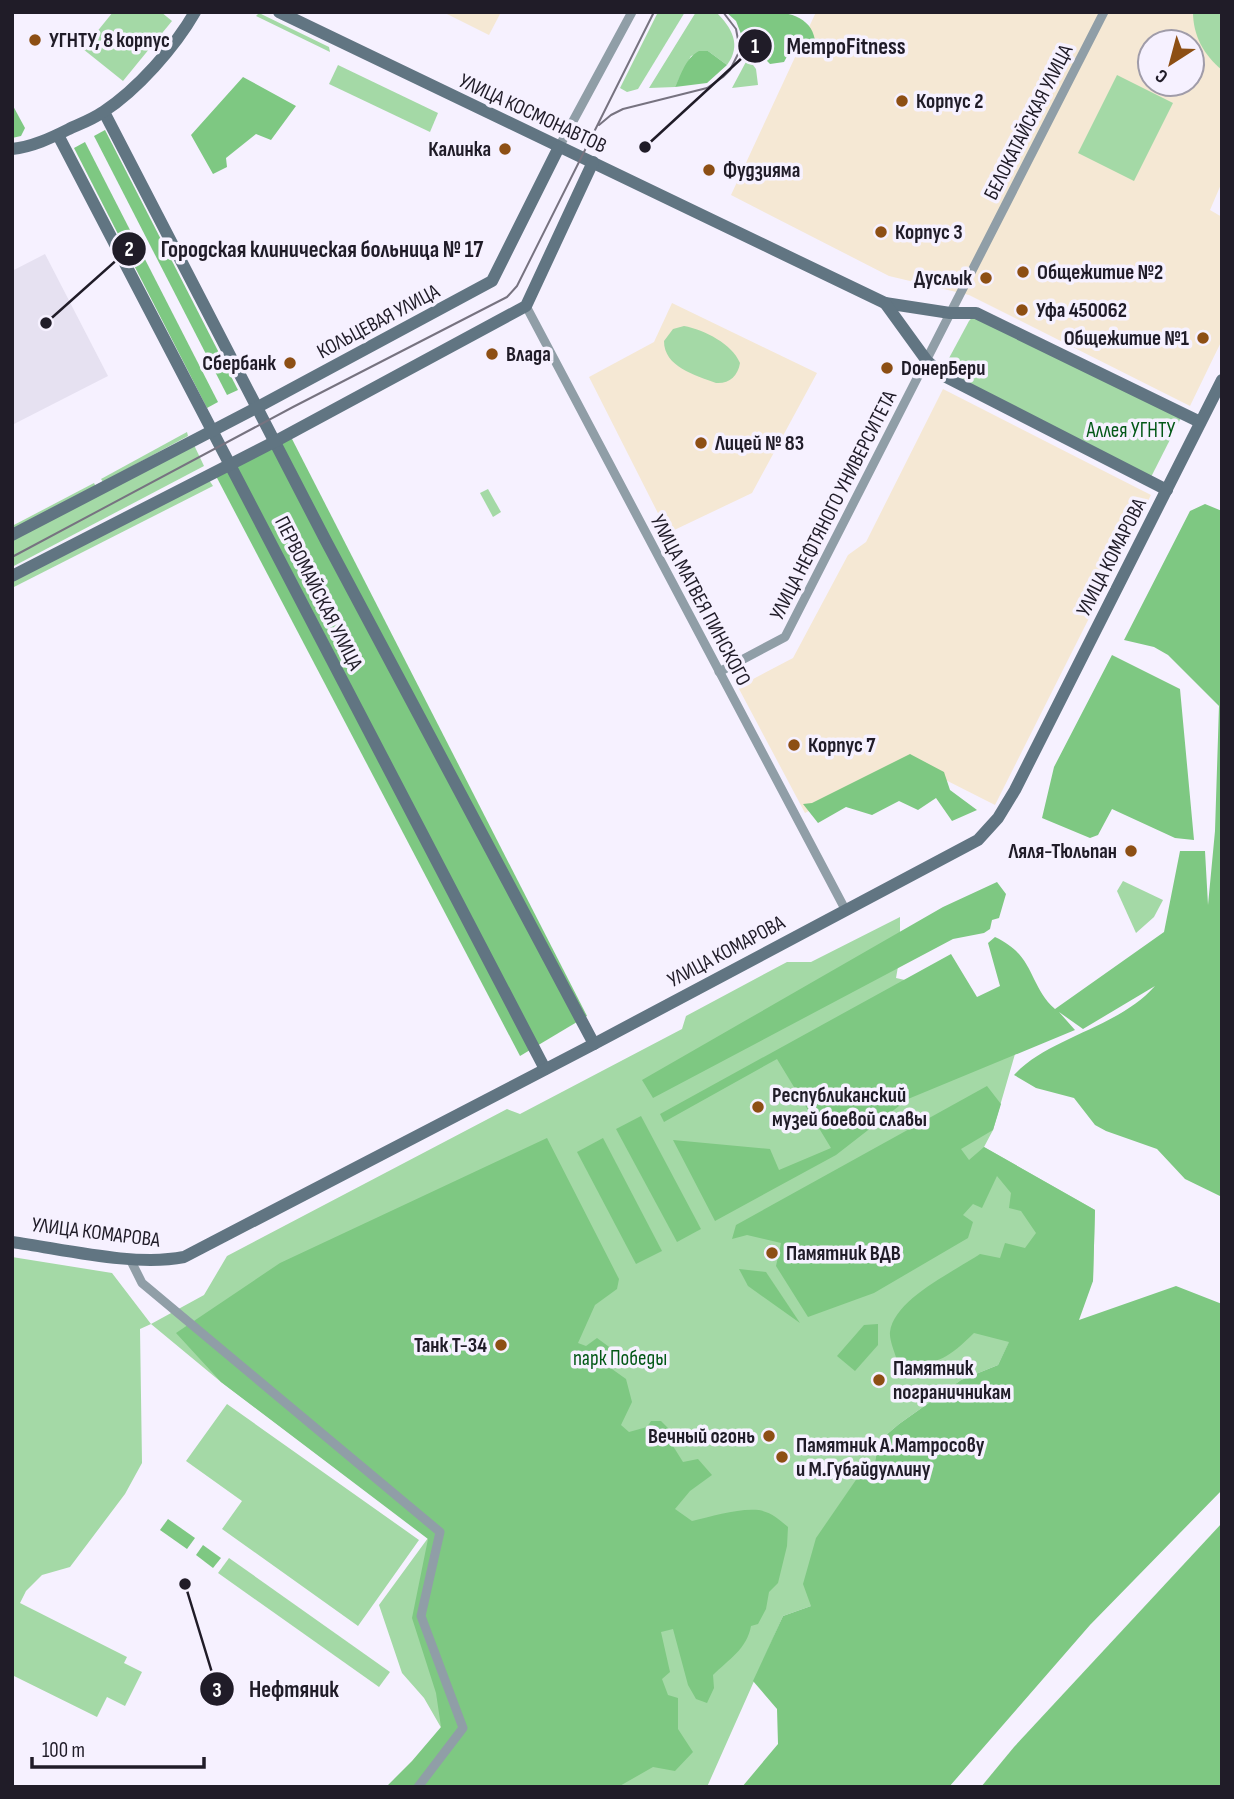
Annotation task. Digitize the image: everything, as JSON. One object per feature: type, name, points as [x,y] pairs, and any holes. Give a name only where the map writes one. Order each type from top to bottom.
[{"type":"street","points":[[12,149],[23,148],[58,135],[104,112],[139,82],[180,38],[195,12]]},
{"type":"street","name":"УЛИЦА КОСМОНАВТОВ","points":[[279,12],[885,303],[950,313],[976,313],[1200,422]]},
{"type":"street","name":"КОЛЬЦЕВАЯ УЛИЦА","points":[[12,535],[492,281],[559,147],[632,12]]},
{"type":"street","name":"БЕЛОКАТАЙСКАЯ УЛИЦА","points":[[927,361],[1104,12]]},
{"type":"street","name":"ПЕРВОМАЙСКАЯ УЛИЦА","points":[[104,112],[256,408],[594,1044]]},
{"type":"street","name":"ПЕРВОМАЙСКАЯ УЛИЦА","points":[[58,135],[545,1069]]},
{"type":"street","points":[[12,576],[274,442],[526,306],[593,162]]},
{"type":"street","name":"УЛИЦА КОСМОНАВТОВ","points":[[885,303],[927,361],[944,376],[1167,490]]},
{"type":"street","name":"УЛИЦА МАТВЕЯ ПИНСКОГО","points":[[526,306],[845,909]]},
{"type":"street","name":"УЛИЦА НЕФТЯНОГО УНИВЕРСИТЕТА","points":[[719,672],[785,637],[927,361]]},
{"type":"street","name":"УЛИЦА КОМАРОВА","points":[[12,1242],[130,1259],[164,1261],[184,1257],[978,840],[998,818],[1015,790],[1222,380]]},
{"type":"street","points":[[130,1259],[142,1283],[440,1532],[421,1616],[463,1728],[418,1787]]},
{"type":"shaded area","points":[[443,12],[501,12],[489,35]]},
{"type":"shaded area","points":[[816,12],[1222,12],[1222,182],[1210,210],[1222,217],[1222,340],[1190,406],[969,295],[889,276],[731,195]]},
{"type":"shaded area","points":[[45,254],[108,376],[14,424],[12,271]]},
{"type":"shaded area","name":"Лицей № 83","points":[[672,303],[817,373],[752,493],[668,533],[589,377],[654,342]]},
{"type":"shaded area","points":[[943,389],[1151,495],[995,805],[906,760],[805,813],[738,687],[793,658],[848,555],[866,542]]},
{"type":"green space","points":[[765,11],[792,15],[811,28],[815,40],[804,46],[799,44],[790,51],[784,62],[770,64],[741,34],[736,21],[726,12]]},
{"type":"green space","points":[[113,12],[161,12],[172,21],[123,81],[83,49]]},
{"type":"green space","points":[[658,12],[685,12],[638,89],[627,92],[620,88]]},
{"type":"green space","points":[[696,12],[716,12],[727,24],[733,37],[734,51],[727,65],[708,51],[691,56],[675,87],[649,88]]},
{"type":"green space","points":[[1193,12],[1222,12],[1222,70],[1206,52],[1206,28],[1195,28]]},
{"type":"green space","points":[[259,13],[329,47],[330,52],[256,16]]},
{"type":"green space","points":[[699,51],[708,51],[727,65],[707,83],[675,87],[687,62]]},
{"type":"green space","points":[[748,58],[756,69],[758,85],[732,88]]},
{"type":"green space","points":[[338,65],[438,113],[430,132],[329,84]]},
{"type":"green space","points":[[1117,75],[1136,84],[1136,98],[1163,98],[1173,103],[1134,181],[1078,153]]},
{"type":"green space","points":[[243,77],[296,106],[271,140],[256,134],[226,158],[227,167],[213,174],[191,135]]},
{"type":"green space","points":[[12,104],[25,128],[21,136],[12,138]]},
{"type":"green space","points":[[105,130],[238,390],[227,395],[94,136]]},
{"type":"green space","points":[[85,142],[218,402],[207,408],[74,148]]},
{"type":"green space","name":"Аллея УГНТУ","points":[[976,313],[1183,414],[1149,481],[941,373]]},
{"type":"green space","points":[[684,326],[709,334],[731,350],[740,363],[732,378],[716,383],[675,364],[665,350],[664,341],[673,329]]},
{"type":"green space","points":[[187,432],[188,436],[103,482],[101,479]]},
{"type":"green space","points":[[291,437],[587,1016],[520,1056],[216,476]]},
{"type":"green space","points":[[194,445],[204,466],[12,567],[12,540]]},
{"type":"green space","points":[[209,480],[213,486],[12,588],[12,579]]},
{"type":"green space","points":[[94,483],[96,487],[12,530],[12,526]]},
{"type":"green space","points":[[488,489],[501,512],[493,517],[480,493]]},
{"type":"green space","points":[[1205,504],[1222,511],[1222,1197],[1185,1179],[1157,1149],[1095,1125],[1074,1098],[1036,1088],[1014,1075],[1046,1051],[1122,1012],[1155,986],[1083,1029],[1059,1012],[1075,1030],[908,1099],[836,1155],[715,1221],[673,1140],[770,1149],[779,1170],[831,1148],[777,1059],[664,1122],[660,1114],[951,954],[977,997],[1000,986],[988,943],[995,937],[1018,953],[1046,1000],[1055,1009],[1164,932],[1180,851],[1205,851],[1208,905],[1215,831],[1219,706],[1168,655],[1154,647],[1124,640],[1190,511]]},
{"type":"green space","points":[[1112,655],[1180,689],[1194,840],[1175,838],[1112,809],[1098,835],[1090,838],[1042,818],[1054,767]]},
{"type":"green space","points":[[910,754],[944,772],[950,790],[977,810],[952,821],[936,798],[918,810],[899,801],[872,815],[846,807],[818,823],[803,804],[812,803]]},
{"type":"green space","points":[[1123,881],[1163,900],[1154,917],[1136,933],[1117,891]]},
{"type":"green space","points":[[997,882],[1006,894],[999,918],[992,920],[990,929],[984,933],[953,939],[653,1098],[642,1080],[943,907]]},
{"type":"green space","name":"парк Победы","points":[[900,917],[900,955],[896,978],[936,987],[1015,1054],[993,1130],[984,1147],[1095,1210],[1093,1281],[1010,1341],[998,1365],[961,1380],[899,1424],[872,1447],[876,1454],[875,1462],[860,1474],[811,1606],[783,1616],[707,1787],[391,1787],[443,1731],[424,1698],[402,1673],[379,1605],[428,1538],[221,1382],[151,1324],[204,1295],[227,1256],[507,1109],[520,1114],[682,1029],[686,1016],[787,962],[811,962]]},
{"type":"green space","points":[[987,1086],[1001,1104],[993,1130],[961,1149],[969,1160],[984,1147],[1095,1210],[1093,1281],[1079,1320],[1176,1286],[1222,1304],[1222,1490],[1090,1625],[949,1787],[742,1787],[778,1744],[777,1709],[753,1681],[783,1616],[811,1606],[803,1584],[816,1538],[860,1474],[875,1462],[876,1454],[872,1447],[899,1424],[961,1380],[998,1365],[1009,1342],[974,1333],[940,1359],[898,1364],[890,1336],[894,1320],[914,1297],[942,1277],[980,1254],[1000,1258],[1005,1243],[1025,1248],[1036,1233],[1021,1211],[1009,1208],[1011,1193],[997,1176],[982,1208],[973,1204],[963,1215],[973,1222],[968,1238],[874,1293],[808,1317],[776,1266],[781,1243],[747,1235],[732,1239],[736,1225]]},
{"type":"green space","points":[[641,1116],[701,1229],[677,1242],[616,1129]]},
{"type":"green space","points":[[547,1138],[619,1279],[617,1289],[595,1305],[578,1343],[586,1346],[597,1338],[616,1352],[618,1360],[612,1369],[626,1379],[632,1402],[621,1425],[629,1432],[647,1427],[651,1421],[661,1421],[675,1435],[673,1446],[683,1462],[698,1459],[712,1475],[690,1491],[675,1509],[692,1521],[734,1511],[759,1510],[771,1514],[788,1527],[787,1546],[778,1583],[769,1592],[766,1609],[758,1624],[751,1626],[741,1648],[713,1675],[714,1688],[707,1703],[696,1699],[688,1685],[673,1629],[661,1632],[670,1672],[662,1679],[668,1695],[678,1698],[678,1729],[693,1752],[675,1771],[653,1767],[618,1787],[386,1787],[441,1727],[436,1693],[412,1618],[428,1539],[221,1382],[176,1333],[280,1263]]},
{"type":"green space","points":[[603,1138],[662,1251],[636,1264],[577,1152]]},
{"type":"green space","points":[[12,1257],[112,1273],[151,1324],[140,1329],[142,1463],[125,1494],[70,1567],[42,1575],[26,1591],[20,1603],[127,1657],[124,1663],[142,1672],[125,1706],[107,1697],[97,1717],[12,1675]]},
{"type":"green space","points":[[739,1269],[766,1272],[800,1323],[748,1286]]},
{"type":"green space","points":[[878,1324],[878,1345],[855,1371],[837,1356],[864,1325]]},
{"type":"green space","points":[[227,1404],[419,1540],[358,1626],[222,1529],[242,1501],[186,1461]]},
{"type":"green space","points":[[168,1519],[195,1538],[187,1549],[160,1530]]},
{"type":"green space","points":[[1222,1523],[1222,1787],[981,1787],[1014,1747]]},
{"type":"green space","points":[[203,1545],[221,1558],[213,1568],[196,1555]]},
{"type":"green space","points":[[229,1558],[390,1672],[379,1687],[218,1573]]},
{"type":"tram line","points":[[12,557],[293,407],[507,297],[517,286],[654,12]]},
{"type":"tram line","points":[[599,125],[623,109],[707,88],[723,77],[730,70],[738,54],[739,45],[736,29],[723,12]]},
{"type":"place","name":"УГНТУ, 8 корпус","points":[[35,40]]},
{"type":"place","name":"Корпус 2","points":[[902,101]]},
{"type":"place","name":"МетроFitness","points":[[645,147]]},
{"type":"place","name":"Калинка","points":[[505,149]]},
{"type":"place","name":"Фудзияма","points":[[709,170]]},
{"type":"place","name":"Корпус 3","points":[[881,232]]},
{"type":"place","name":"Общежитие №2","points":[[1023,272]]},
{"type":"place","name":"Дуслык","points":[[986,278]]},
{"type":"place","name":"Уфа 450062","points":[[1022,310]]},
{"type":"place","name":"Городская клиническая больница № 17","points":[[46,323]]},
{"type":"place","name":"Общежитие №1","points":[[1203,338]]},
{"type":"place","name":"Влада","points":[[492,354]]},
{"type":"place","name":"Сбербанк","points":[[290,363]]},
{"type":"place","name":"DонерБери","points":[[887,368]]},
{"type":"place","name":"Лицей № 83","points":[[701,443]]},
{"type":"place","name":"Корпус 7","points":[[794,745]]},
{"type":"place","name":"Ляля-Тюльпан","points":[[1131,851]]},
{"type":"place","name":"Республиканский музей боевой славы","points":[[758,1107]]},
{"type":"place","name":"Памятник ВДВ","points":[[772,1253]]},
{"type":"place","name":"Танк Т-34","points":[[501,1345]]},
{"type":"place","name":"Памятник пограничникам","points":[[879,1380]]},
{"type":"place","name":"Вечный огонь","points":[[769,1436]]},
{"type":"place","name":"Памятник А.Матросову и М.Губайдуллину","points":[[782,1457]]},
{"type":"place","name":"Нефтяник","points":[[185,1584]]}]
